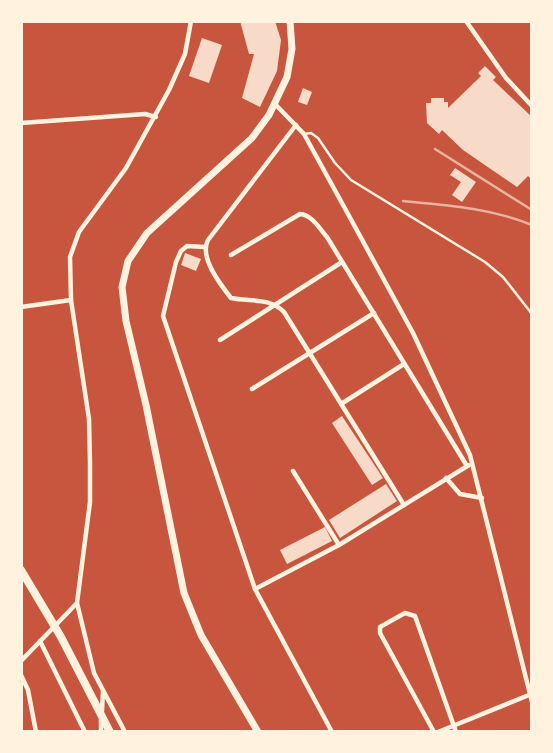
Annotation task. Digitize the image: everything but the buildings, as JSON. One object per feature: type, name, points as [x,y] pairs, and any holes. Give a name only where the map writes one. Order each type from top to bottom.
[{"type":"highway","points":[[21,570],[61,637],[110,732]]},
{"type":"main road","points":[[258,732],[201,635],[184,593],[126,321],[122,287],[128,261],[146,233],[252,138],[275,104],[284,87],[289,68],[292,48],[290,21]]},
{"type":"street","points":[[125,732],[103,690],[88,650],[77,603],[90,502],[89,419],[71,300],[70,257],[79,232],[126,168],[156,117],[178,72],[191,21]]},
{"type":"street","points":[[466,21],[506,78],[532,106]]},
{"type":"street","points":[[275,104],[304,134],[414,333],[482,498],[532,702]]},
{"type":"street","points":[[21,124],[145,114],[156,117]]},
{"type":"street","points":[[205,247],[296,125]]},
{"type":"street","points":[[231,255],[300,214],[316,223],[470,465]]},
{"type":"street","points":[[205,247],[187,246],[181,251],[163,316],[255,589],[332,732]]},
{"type":"street","points":[[205,247],[213,271],[231,298],[258,300],[275,305],[284,312],[404,505]]},
{"type":"street","points":[[220,340],[342,262]]},
{"type":"street","points":[[21,307],[71,300]]},
{"type":"street","points":[[252,389],[374,313]]},
{"type":"street","points":[[341,404],[404,363]]},
{"type":"street","points":[[255,589],[339,545],[470,465]]},
{"type":"street","points":[[293,471],[339,545]]},
{"type":"street","points":[[446,478],[460,494],[482,498]]},
{"type":"street","points":[[21,661],[77,603]]},
{"type":"street","points":[[456,732],[453,725],[415,616],[405,613],[380,627],[380,633],[436,732],[453,725],[529,695]]},
{"type":"street","points":[[40,641],[85,732]]},
{"type":"street","points":[[21,675],[28,690],[36,732]]},
{"type":"street","points":[[101,732],[103,690]]},
{"type":"lane","points":[[304,134],[311,133],[318,138],[351,180],[485,262],[503,277],[532,314]]},
{"type":"railway","points":[[435,149],[532,210]]},
{"type":"railway","points":[[403,201],[485,211],[532,225]]}]
